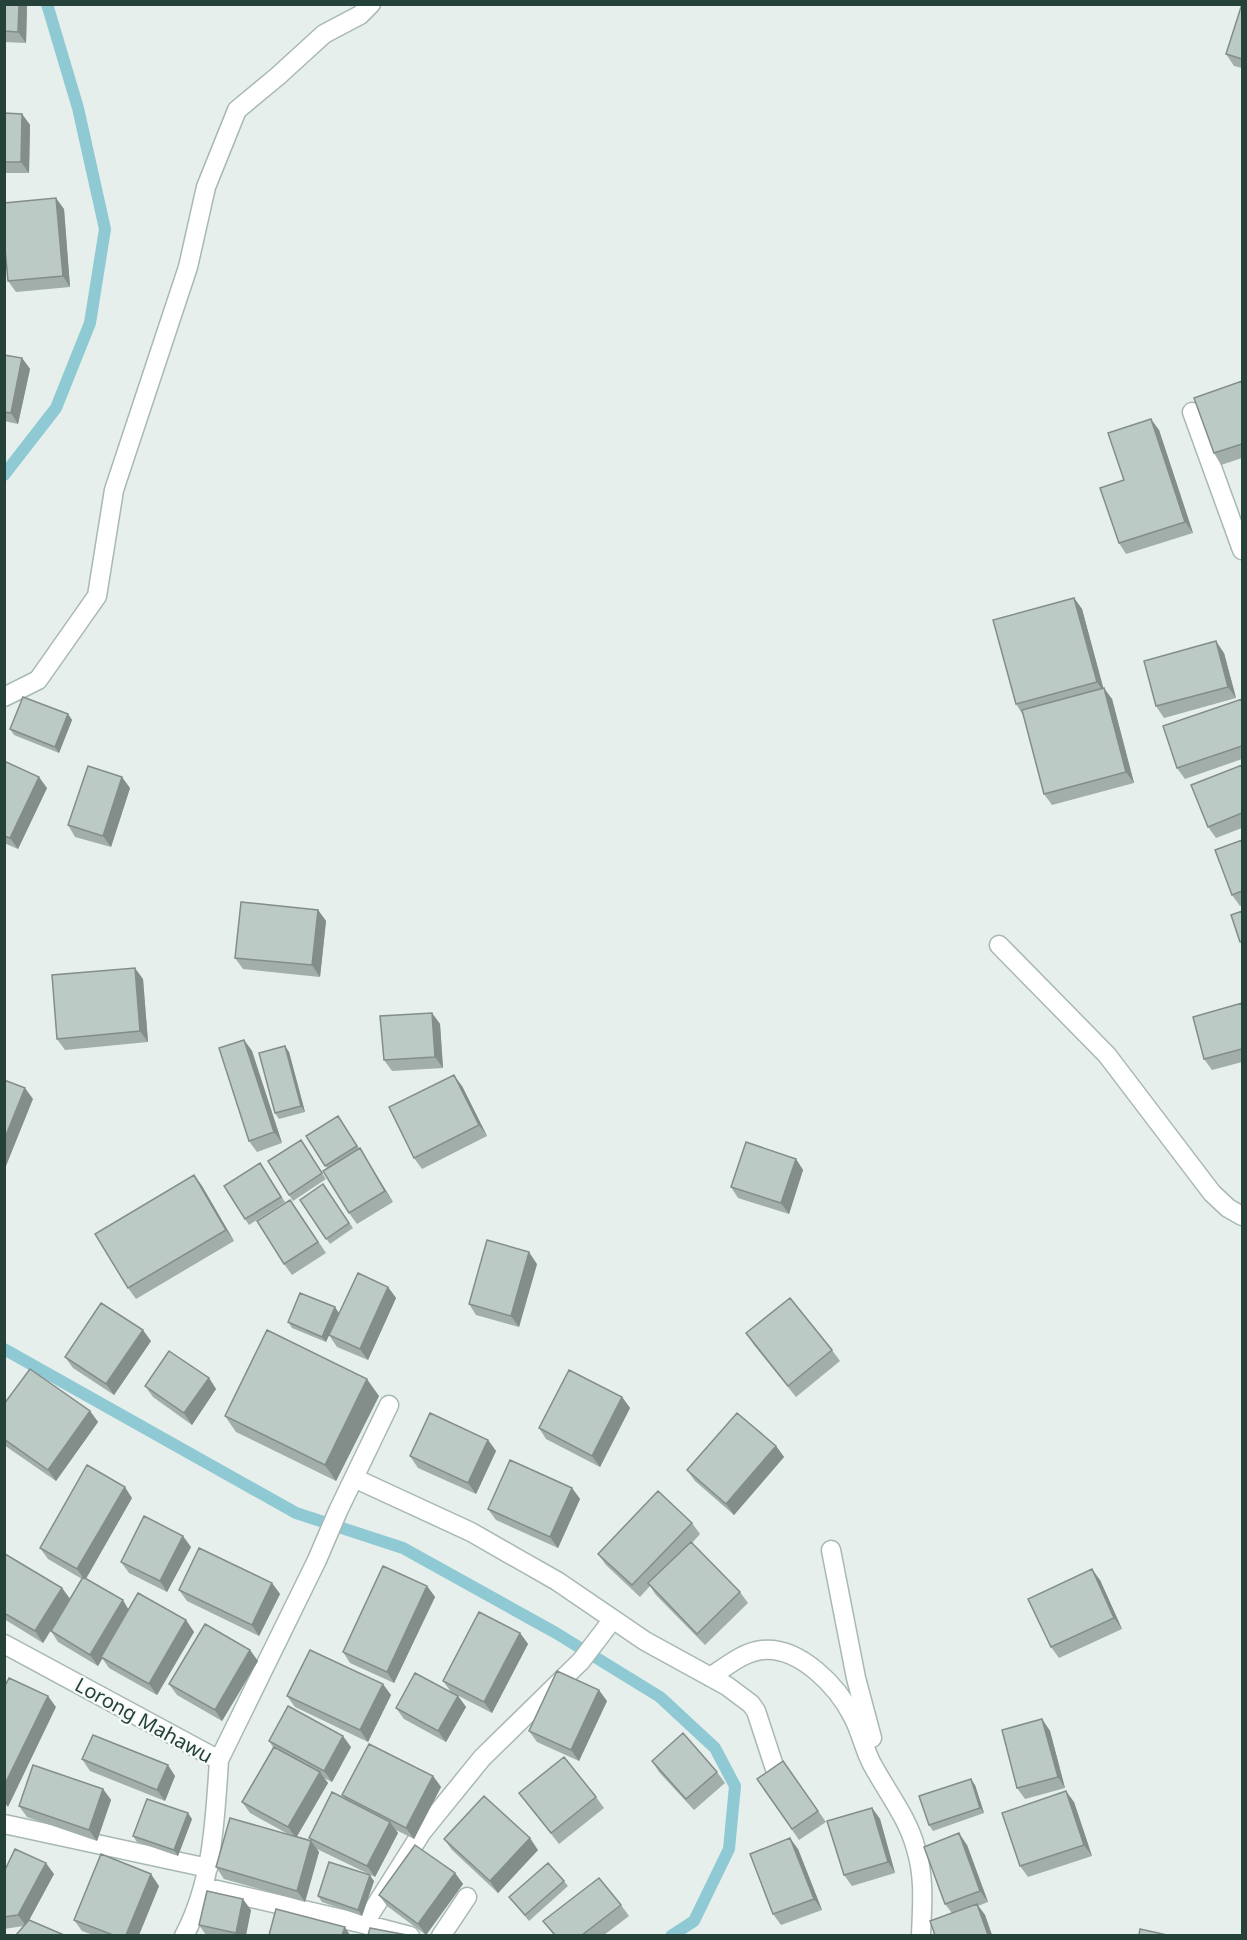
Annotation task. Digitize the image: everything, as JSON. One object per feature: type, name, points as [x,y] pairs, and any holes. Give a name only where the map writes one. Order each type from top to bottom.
[{"type":"street","points":[[4,697],[38,680],[97,596],[114,490],[188,267],[206,187],[237,110],[324,33],[360,15],[371,4]]},
{"type":"street","points":[[1192,412],[1242,548]]},
{"type":"street","points":[[999,945],[1107,1055],[1212,1192],[1228,1208],[1242,1216]]},
{"type":"street","points":[[219,1760],[317,1560],[389,1404]]},
{"type":"street","points":[[354,1478],[471,1532],[557,1581],[611,1622],[743,1698],[756,1712],[775,1769]]},
{"type":"street","points":[[831,1550],[856,1678],[886,1787]]},
{"type":"street","points":[[364,1924],[422,1832],[482,1758],[581,1661],[611,1622]]},
{"type":"street","name":"Lorong Mahawu","points":[[4,1644],[219,1760],[215,1820],[208,1868],[204,1887],[184,1935]]},
{"type":"street","points":[[710,1677],[742,1656],[764,1649],[802,1659],[822,1677],[845,1704],[861,1733],[870,1759],[907,1825],[918,1858],[923,1883],[921,1935]]},
{"type":"street","points":[[4,1824],[208,1868]]},
{"type":"street","points":[[204,1887],[410,1935]]},
{"type":"street","points":[[441,1935],[467,1898]]},
{"type":"building","points":[[4,4],[19,4],[18,32],[4,31]]},
{"type":"building","points":[[1242,4],[1242,59],[1226,54]]},
{"type":"building","points":[[4,113],[22,114],[21,162],[4,162]]},
{"type":"building","points":[[56,198],[63,276],[8,281],[4,203]]},
{"type":"building","points":[[4,355],[22,358],[11,413],[4,412]]},
{"type":"building","points":[[1242,381],[1242,444],[1214,453],[1194,398]]},
{"type":"building","points":[[1151,419],[1185,522],[1119,543],[1100,488],[1124,480],[1108,433]]},
{"type":"building","points":[[1074,598],[1097,682],[1016,704],[993,620]]},
{"type":"building","points":[[1216,641],[1228,687],[1156,706],[1144,661]]},
{"type":"building","points":[[1104,688],[1126,772],[1044,794],[1022,710]]},
{"type":"building","points":[[23,697],[68,714],[55,747],[10,729]]},
{"type":"building","points":[[1242,699],[1242,746],[1177,768],[1163,726]]},
{"type":"building","points":[[4,761],[39,777],[10,838],[4,836]]},
{"type":"building","points":[[1242,765],[1242,813],[1208,827],[1191,785]]},
{"type":"building","points":[[88,766],[122,777],[103,836],[68,825]]},
{"type":"building","points":[[1242,840],[1242,891],[1232,895],[1215,850]]},
{"type":"building","points":[[241,902],[318,910],[312,965],[235,958]]},
{"type":"building","points":[[1242,911],[1242,942],[1240,942],[1231,915]]},
{"type":"building","points":[[135,968],[140,1031],[57,1039],[52,975]]},
{"type":"building","points":[[1242,1003],[1242,1049],[1204,1059],[1193,1017]]},
{"type":"building","points":[[432,1013],[435,1057],[384,1060],[380,1016]]},
{"type":"building","points":[[244,1040],[274,1132],[249,1141],[219,1048]]},
{"type":"building","points":[[285,1046],[301,1106],[275,1113],[259,1053]]},
{"type":"building","points":[[454,1075],[479,1125],[414,1158],[389,1107]]},
{"type":"building","points":[[4,1080],[25,1088],[4,1140]]},
{"type":"building","points":[[338,1116],[357,1146],[325,1166],[306,1136]]},
{"type":"building","points":[[301,1140],[322,1173],[289,1195],[268,1161]]},
{"type":"building","points":[[746,1142],[796,1159],[781,1203],[731,1187]]},
{"type":"building","points":[[360,1148],[385,1191],[349,1213],[323,1171]]},
{"type":"building","points":[[260,1163],[281,1197],[245,1219],[224,1186]]},
{"type":"building","points":[[194,1175],[226,1230],[128,1288],[95,1234]]},
{"type":"building","points":[[323,1184],[349,1223],[326,1239],[300,1200]]},
{"type":"building","points":[[290,1200],[318,1242],[284,1264],[257,1221]]},
{"type":"building","points":[[487,1240],[529,1252],[511,1316],[469,1304]]},
{"type":"building","points":[[358,1273],[388,1287],[360,1349],[329,1335]]},
{"type":"building","points":[[300,1293],[335,1307],[322,1337],[288,1322]]},
{"type":"building","points":[[790,1298],[832,1350],[788,1386],[746,1333]]},
{"type":"building","points":[[101,1303],[143,1330],[106,1384],[65,1357]]},
{"type":"building","points":[[267,1330],[367,1379],[325,1465],[225,1416]]},
{"type":"building","points":[[169,1351],[209,1378],[184,1413],[145,1386]]},
{"type":"building","points":[[30,1369],[90,1411],[48,1470],[4,1439],[4,1404]]},
{"type":"building","points":[[569,1370],[622,1397],[592,1456],[539,1428]]},
{"type":"building","points":[[430,1413],[488,1440],[468,1483],[410,1456]]},
{"type":"building","points":[[737,1413],[776,1446],[726,1504],[687,1470]]},
{"type":"building","points":[[510,1460],[572,1488],[550,1537],[488,1509]]},
{"type":"building","points":[[87,1465],[125,1487],[77,1569],[40,1548]]},
{"type":"building","points":[[658,1491],[692,1523],[632,1585],[598,1554]]},
{"type":"building","points":[[144,1516],[183,1536],[160,1581],[121,1562]]},
{"type":"building","points":[[691,1542],[740,1592],[697,1634],[648,1583]]},
{"type":"building","points":[[199,1548],[272,1583],[252,1625],[179,1590]]},
{"type":"building","points":[[5,1554],[62,1588],[35,1631],[4,1613]]},
{"type":"building","points":[[383,1566],[427,1586],[387,1672],[343,1652]]},
{"type":"building","points":[[1092,1569],[1114,1618],[1051,1647],[1028,1599]]},
{"type":"building","points":[[83,1577],[123,1600],[90,1655],[51,1631]]},
{"type":"building","points":[[138,1593],[186,1620],[149,1684],[101,1657]]},
{"type":"building","points":[[479,1612],[520,1633],[484,1702],[443,1681]]},
{"type":"building","points":[[205,1624],[250,1650],[215,1710],[169,1684]]},
{"type":"building","points":[[310,1650],[383,1684],[360,1730],[287,1696]]},
{"type":"building","points":[[557,1671],[599,1690],[571,1750],[529,1731]]},
{"type":"building","points":[[415,1673],[458,1696],[438,1731],[396,1708]]},
{"type":"building","points":[[9,1678],[48,1696],[4,1786],[4,1688]]},
{"type":"building","points":[[288,1706],[343,1736],[324,1771],[269,1741]]},
{"type":"building","points":[[1042,1719],[1058,1777],[1017,1788],[1002,1730]]},
{"type":"building","points":[[683,1733],[717,1772],[686,1799],[652,1761]]},
{"type":"building","points":[[93,1735],[168,1765],[157,1790],[82,1759]]},
{"type":"building","points":[[369,1744],[433,1776],[406,1828],[342,1795]]},
{"type":"building","points":[[274,1747],[320,1772],[288,1827],[242,1802]]},
{"type":"building","points":[[564,1757],[596,1797],[551,1833],[519,1793]]},
{"type":"building","points":[[783,1761],[818,1811],[792,1829],[757,1779]]},
{"type":"building","points":[[33,1765],[103,1789],[89,1830],[19,1806]]},
{"type":"building","points":[[971,1779],[980,1808],[929,1825],[919,1796]]},
{"type":"building","points":[[1066,1791],[1084,1845],[1020,1866],[1002,1813]]},
{"type":"building","points":[[332,1792],[390,1822],[367,1866],[309,1838]]},
{"type":"building","points":[[484,1796],[530,1838],[490,1881],[444,1839]]},
{"type":"building","points":[[147,1799],[188,1813],[174,1850],[133,1836]]},
{"type":"building","points":[[872,1808],[888,1862],[844,1875],[827,1821]]},
{"type":"building","points":[[230,1818],[311,1841],[297,1891],[216,1867]]},
{"type":"building","points":[[959,1833],[980,1891],[945,1904],[924,1847]]},
{"type":"building","points":[[790,1838],[814,1899],[773,1914],[750,1854]]},
{"type":"building","points":[[415,1845],[455,1873],[418,1924],[379,1895]]},
{"type":"building","points":[[15,1849],[46,1863],[18,1915],[4,1917],[4,1872]]},
{"type":"building","points":[[101,1854],[151,1874],[126,1935],[113,1935],[74,1920]]},
{"type":"building","points":[[329,1862],[370,1875],[358,1910],[318,1896]]},
{"type":"building","points":[[548,1863],[564,1881],[525,1915],[509,1897]]},
{"type":"building","points":[[599,1878],[621,1905],[582,1935],[555,1935],[543,1921]]},
{"type":"building","points":[[207,1891],[243,1899],[236,1933],[199,1925]]},
{"type":"building","points":[[977,1904],[988,1935],[935,1935],[930,1921]]},
{"type":"building","points":[[276,1909],[345,1927],[342,1935],[269,1935]]},
{"type":"building","points":[[29,1920],[64,1935],[16,1935]]},
{"type":"building","points":[[370,1928],[407,1935],[368,1935]]},
{"type":"building","points":[[1140,1929],[1167,1935],[1139,1935]]},
{"type":"waterway","points":[[4,475],[56,408],[90,323],[105,229],[78,108],[47,4]]},
{"type":"waterway","points":[[4,1349],[296,1513],[403,1548],[556,1633],[660,1697],[715,1748],[735,1786],[729,1849],[694,1921],[671,1936]]}]
